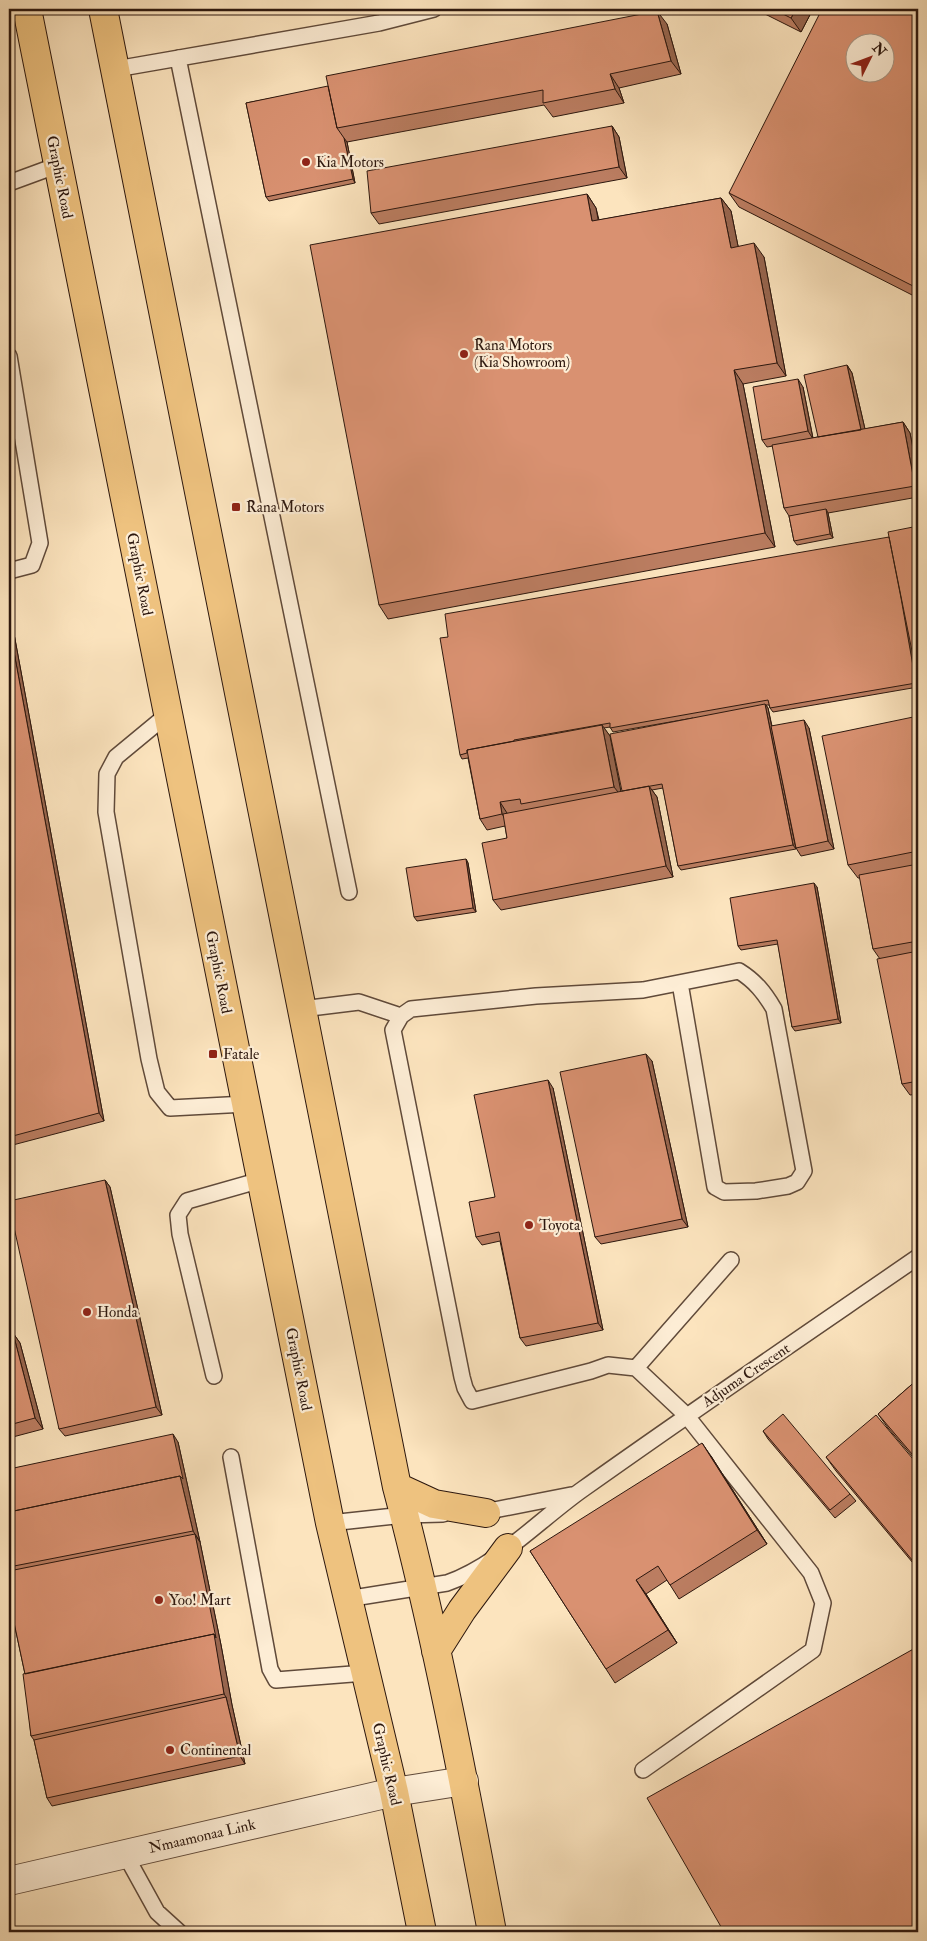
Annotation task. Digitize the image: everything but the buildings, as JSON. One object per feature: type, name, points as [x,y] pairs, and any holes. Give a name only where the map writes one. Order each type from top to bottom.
[{"type":"main road","name":"Graphic Road","points":[[27,9],[330,1523],[394,1792],[422,1932]]},
{"type":"main road","points":[[103,9],[397,1487],[423,1586],[464,1781],[492,1932]]},
{"type":"main road","points":[[397,1487],[434,1504],[486,1513]]},
{"type":"main road","points":[[436,1651],[462,1610],[508,1548]]},
{"type":"street","name":"Nmaamonaa Link","points":[[9,1881],[394,1792],[464,1781]]},
{"type":"lane","points":[[116,69],[379,23],[434,9]]},
{"type":"lane","points":[[178,58],[349,892]]},
{"type":"lane","points":[[9,182],[58,165]]},
{"type":"lane","points":[[9,356],[40,543],[32,565],[9,571]]},
{"type":"lane","points":[[168,714],[116,757],[107,774],[106,812],[149,1058],[157,1092],[170,1108],[246,1104]]},
{"type":"lane","points":[[643,1770],[813,1650],[823,1603],[812,1574],[686,1416],[636,1368],[608,1365],[472,1401],[464,1388],[393,1030],[401,1016],[412,1009],[536,996],[643,990],[739,971],[753,980],[765,994],[774,1009],[804,1171],[797,1182],[788,1186],[756,1191],[724,1192],[715,1186],[680,983]]},
{"type":"lane","points":[[302,1008],[359,1002],[401,1016]]},
{"type":"lane","points":[[214,1376],[180,1234],[178,1214],[187,1201],[261,1180]]},
{"type":"lane","name":"Adjuma Crescent","points":[[347,1599],[423,1586],[447,1584],[460,1579],[508,1548],[575,1494],[918,1257]]},
{"type":"lane","points":[[636,1368],[731,1260]]},
{"type":"lane","points":[[231,1457],[270,1670],[276,1680],[365,1673]]},
{"type":"lane","name":"Adjuma Crescent","points":[[330,1523],[404,1515],[486,1513],[575,1494]]},
{"type":"lane","points":[[125,1854],[157,1912],[179,1932]]},
{"type":"place","name":"Kia Motors","points":[[306,162]]},
{"type":"place","name":"Rana Motors (Kia Showroom)","points":[[464,354]]},
{"type":"place","name":"Rana Motors","points":[[236,507]]},
{"type":"place","name":"Fatale","points":[[213,1054]]},
{"type":"place","name":"Toyota","points":[[529,1225]]},
{"type":"place","name":"Honda","points":[[87,1312]]},
{"type":"place","name":"Yoo! Mart","points":[[159,1600]]},
{"type":"place","name":"Continental","points":[[170,1750]]}]
